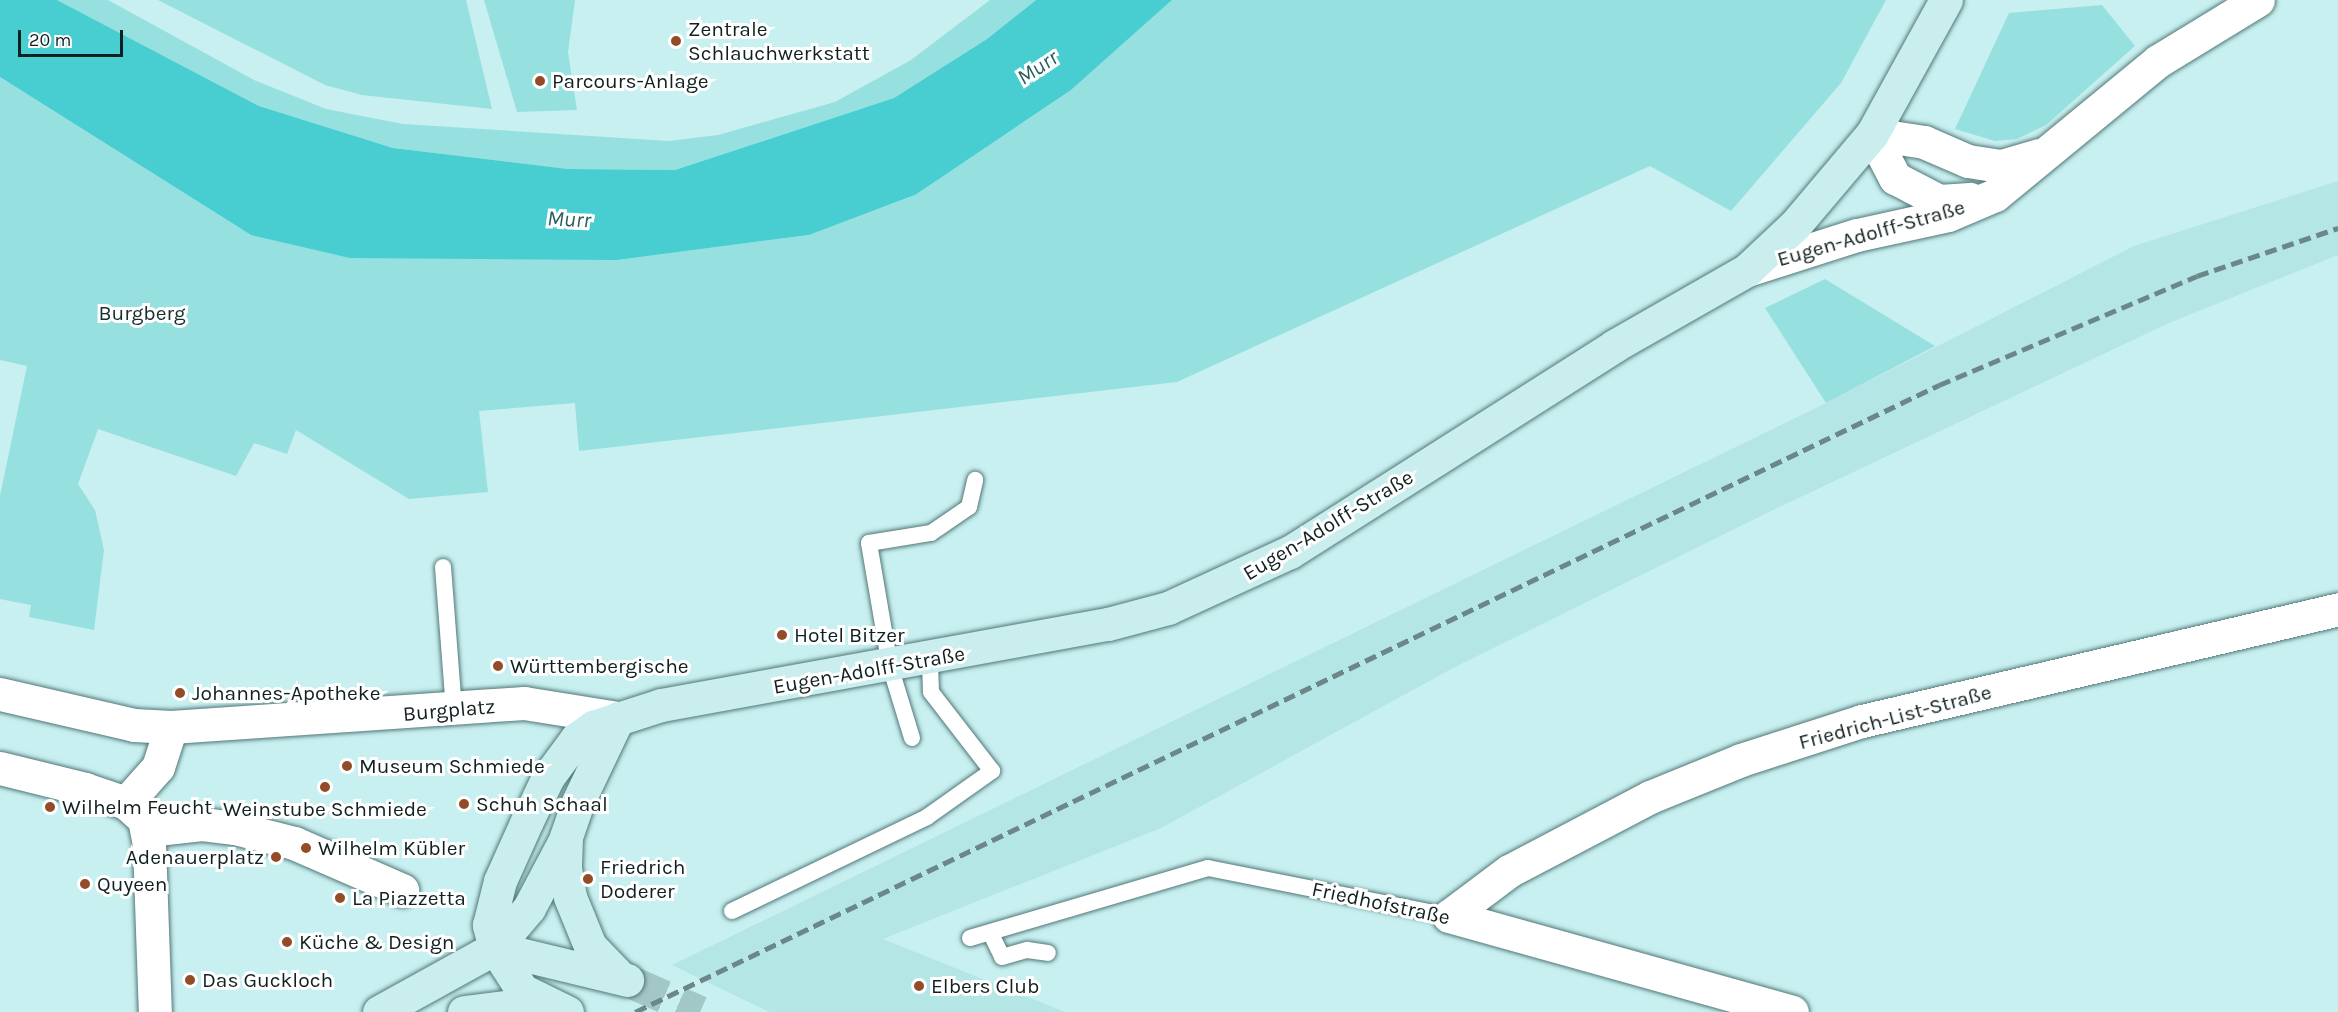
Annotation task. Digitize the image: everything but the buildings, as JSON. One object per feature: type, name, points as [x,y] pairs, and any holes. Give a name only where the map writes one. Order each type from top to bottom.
[{"type":"street","points":[[1872,134],[1946,0]]},
{"type":"street","name":"Eugen-Adolff-Straße","points":[[495,948],[489,925],[500,881],[561,758],[576,739],[618,718],[661,705],[930,660],[1108,624],[1223,586],[1290,552],[1614,346],[1747,270],[1857,235],[1948,215],[1995,195],[2067,140],[2158,61],[2258,0]]},
{"type":"street","name":"Eugen-Adolff-Straße","points":[[1872,134],[1924,142],[1968,161],[2001,166],[2035,158],[2067,140]]},
{"type":"street","name":"Eugen-Adolff-Straße","points":[[1872,134],[1895,178],[1923,195],[1955,202],[1995,195]]},
{"type":"street","name":"Eugen-Adolff-Straße","points":[[1747,270],[1796,225],[1872,134]]},
{"type":"street","name":"Friedrich-List-Straße","points":[[1449,916],[1509,871],[1650,797],[1741,760],[1862,721],[2338,609]]},
{"type":"street","name":"Burgplatz","points":[[0,694],[134,725],[171,727],[524,703],[618,718]]},
{"type":"street","points":[[379,1012],[495,948],[529,908],[566,837],[618,718]]},
{"type":"street","points":[[126,803],[158,767],[171,727]]},
{"type":"street","points":[[0,768],[126,803],[148,830],[155,1012]]},
{"type":"street","points":[[148,830],[202,824],[236,828],[303,847],[402,890]]},
{"type":"street","points":[[495,948],[627,980],[590,946],[570,897],[566,837]]},
{"type":"street","name":"Friedhofstraße","points":[[1449,916],[1792,1012]]},
{"type":"street","points":[[495,948],[522,990],[567,1012]]},
{"type":"street","points":[[464,1012],[512,1006],[561,1012]]},
{"type":"lane","points":[[912,738],[890,666],[868,543],[931,533],[969,507],[975,480]]},
{"type":"lane","points":[[443,567],[454,709]]},
{"type":"lane","points":[[732,911],[927,817],[992,771],[931,692],[930,660]]},
{"type":"lane","points":[[1172,860],[1178,876]]},
{"type":"lane","name":"Friedhofstraße","points":[[970,938],[991,934],[1084,898],[1208,868],[1449,916]]},
{"type":"lane","points":[[991,934],[1002,957],[1027,950],[1048,953]]},
{"type":"shaded area","points":[[2338,181],[2338,255],[2169,323],[1771,511],[1453,668],[1161,828],[883,939],[1065,1012],[769,1012],[672,965],[1826,403],[2134,246]]},
{"type":"green space","points":[[57,0],[108,0],[254,80],[326,109],[403,124],[669,141],[718,135],[835,102],[911,60],[990,0],[1036,0],[987,39],[894,98],[675,170],[568,169],[393,148],[259,106]]},
{"type":"green space","points":[[158,0],[466,0],[492,109],[362,95],[325,85]]},
{"type":"green space","name":"Parcours-Anlage","points":[[484,0],[575,0],[568,52],[577,110],[517,112]]},
{"type":"green space","name":"Burgberg","points":[[1172,0],[1886,0],[1841,83],[1731,211],[1650,166],[1177,382],[579,451],[575,403],[479,411],[488,492],[409,499],[296,430],[287,454],[254,443],[236,476],[98,429],[78,484],[95,510],[104,550],[94,630],[29,617],[31,605],[0,599],[0,496],[27,366],[0,360],[0,77],[251,235],[617,260],[809,235],[913,196],[1071,90]]},
{"type":"green space","points":[[2102,5],[2135,46],[2046,125],[2017,139],[1995,141],[1955,129],[2009,13]]},
{"type":"green space","points":[[1825,279],[1935,346],[1826,403],[1765,308]]},
{"type":"water","name":"Murr","points":[[0,0],[57,0],[259,106],[393,148],[568,169],[675,170],[894,98],[987,39],[1036,0],[1172,0],[1071,90],[915,195],[809,235],[617,260],[350,258],[251,235],[0,77]]},
{"type":"tunnel","points":[[634,983],[700,1012]]},
{"type":"railway","points":[[635,1012],[1939,385],[2197,276],[2338,228]]},
{"type":"place","name":"Zentrale Schlauchwerkstatt","points":[[676,41]]},
{"type":"place","name":"Parcours-Anlage","points":[[540,81]]},
{"type":"place","name":"Hotel Bitzer","points":[[782,635]]},
{"type":"place","name":"Württembergische","points":[[498,666]]},
{"type":"place","name":"Johannes-Apotheke","points":[[180,693]]},
{"type":"place","name":"Museum Schmiede","points":[[347,766]]},
{"type":"place","name":"Weinstube Schmiede","points":[[325,787]]},
{"type":"place","name":"Schuh Schaal","points":[[464,804]]},
{"type":"place","name":"Wilhelm Feucht","points":[[50,807]]},
{"type":"place","name":"Wilhelm Kübler","points":[[306,848]]},
{"type":"place","name":"Adenauerplatz","points":[[276,857]]},
{"type":"place","name":"Friedrich Doderer","points":[[588,879]]},
{"type":"place","name":"Quyeen","points":[[85,884]]},
{"type":"place","name":"La Piazzetta","points":[[340,898]]},
{"type":"place","name":"Küche & Design","points":[[287,942]]},
{"type":"place","name":"Das Guckloch","points":[[190,980]]},
{"type":"place","name":"Elbers Club","points":[[919,986]]}]
